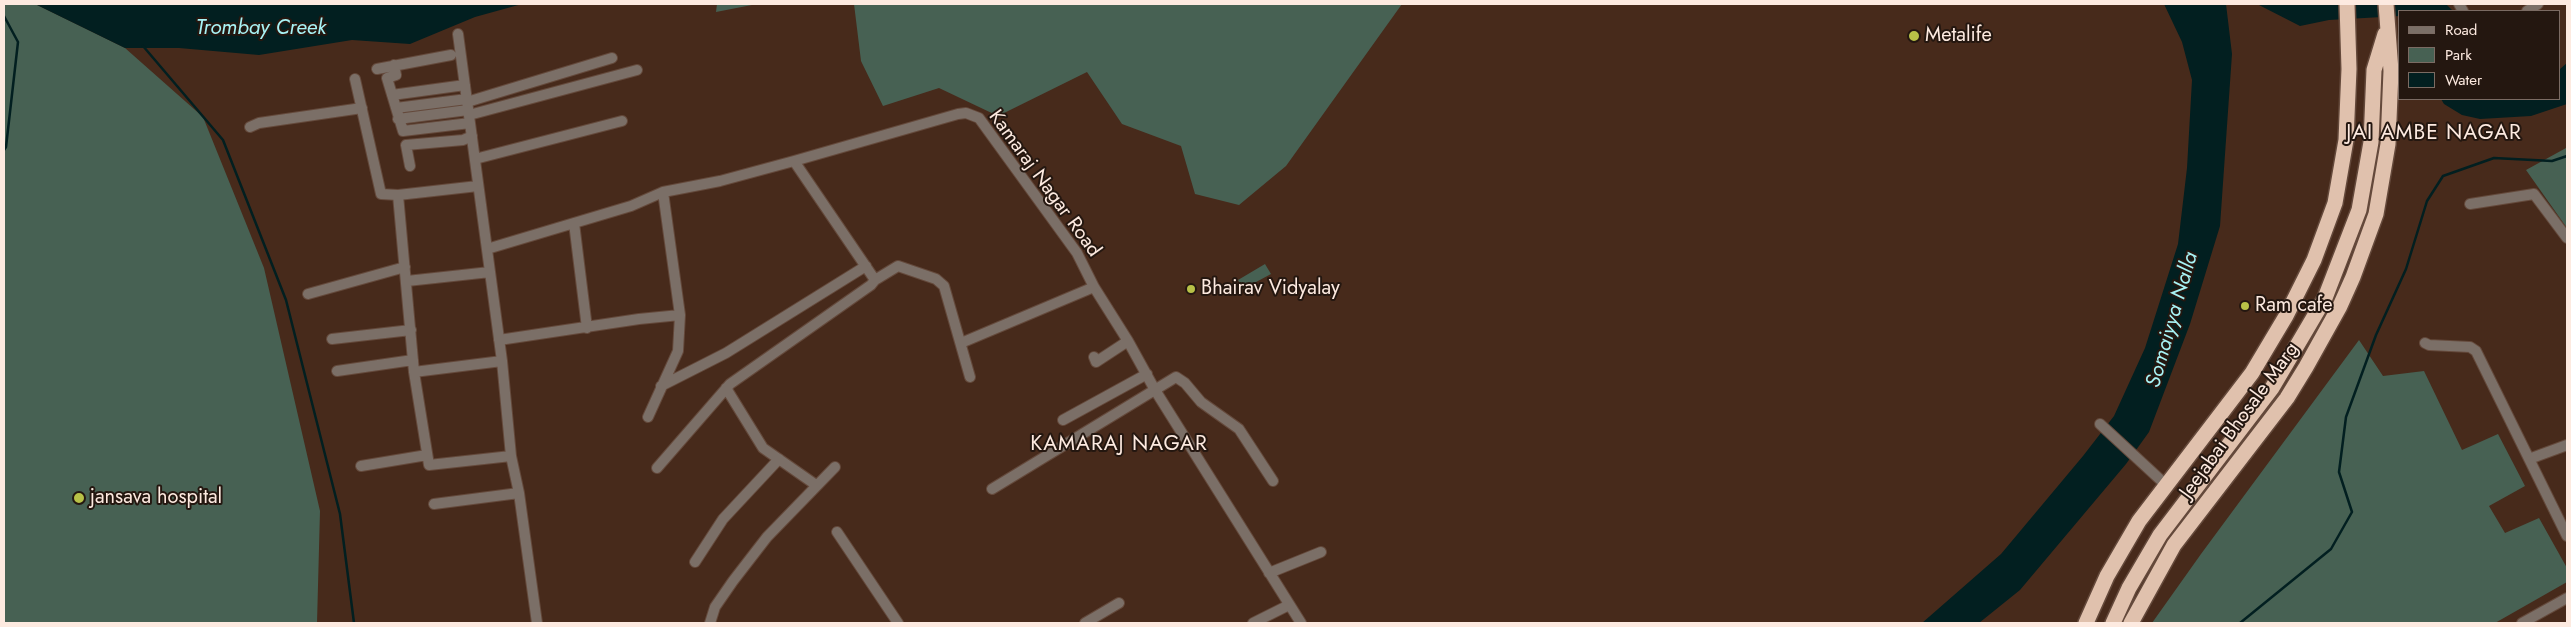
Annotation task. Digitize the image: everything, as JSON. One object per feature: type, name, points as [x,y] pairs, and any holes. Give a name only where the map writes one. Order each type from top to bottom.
[{"type":"highway","points":[[2086,623],[2093,604],[2122,549],[2166,485],[2252,374],[2286,316],[2314,260],[2335,203],[2341,172],[2348,105],[2347,4]]},
{"type":"highway","name":"Jeejabai Bhosale Marg","points":[[2131,623],[2174,545],[2287,398],[2340,306],[2353,277],[2376,214],[2388,144],[2391,70],[2386,4]]},
{"type":"highway","points":[[2112,623],[2129,588],[2156,542],[2272,388],[2292,358],[2325,298],[2360,210],[2371,142],[2374,70],[2387,28]]},
{"type":"street","points":[[458,34],[502,362],[512,456],[537,623]]},
{"type":"street","points":[[376,69],[451,55]]},
{"type":"street","points":[[394,65],[396,74],[387,78],[403,131],[468,110],[612,58]]},
{"type":"street","points":[[397,114],[468,110],[637,70]]},
{"type":"street","points":[[355,80],[381,194],[398,195],[478,186]]},
{"type":"street","points":[[392,95],[465,86]]},
{"type":"street","points":[[250,127],[259,123],[362,108]]},
{"type":"street","name":"Kamaraj Nagar Road","points":[[487,249],[631,206],[663,192],[720,181],[958,114],[972,114],[979,118],[1077,253],[1094,287],[1128,341],[1155,390],[1301,623]]},
{"type":"street","points":[[475,159],[622,121]]},
{"type":"street","points":[[410,166],[406,145],[463,140],[472,136]]},
{"type":"street","points":[[794,161],[875,280]]},
{"type":"street","points":[[648,417],[678,351],[680,316],[663,192]]},
{"type":"street","points":[[2470,204],[2534,194],[2567,238]]},
{"type":"street","points":[[398,195],[414,372],[429,465],[512,456]]},
{"type":"street","points":[[574,224],[587,328]]},
{"type":"street","points":[[661,386],[726,353],[866,266]]},
{"type":"street","points":[[657,468],[726,388],[871,285],[875,280],[898,266],[940,281],[946,291],[970,377]]},
{"type":"street","points":[[308,294],[406,267]]},
{"type":"street","points":[[407,280],[490,272]]},
{"type":"street","points":[[961,343],[1094,287]]},
{"type":"street","points":[[499,340],[639,319],[680,316]]},
{"type":"street","points":[[332,339],[411,330]]},
{"type":"street","points":[[1094,358],[1096,362],[1128,341]]},
{"type":"street","points":[[2425,343],[2429,345],[2470,346],[2476,351],[2567,536]]},
{"type":"street","points":[[336,371],[413,360]]},
{"type":"street","points":[[414,372],[502,362]]},
{"type":"street","points":[[1063,420],[1147,374]]},
{"type":"street","points":[[992,489],[1172,378],[1180,379],[1197,398],[1239,430],[1273,481]]},
{"type":"street","points":[[726,388],[759,442],[779,459],[816,485]]},
{"type":"street","points":[[2102,426],[2138,462],[2166,485]]},
{"type":"street","points":[[2529,458],[2567,445]]},
{"type":"street","points":[[361,466],[427,455]]},
{"type":"street","points":[[695,562],[723,519],[779,459]]},
{"type":"street","points":[[710,623],[715,607],[767,537],[835,467]]},
{"type":"street","points":[[434,504],[519,493]]},
{"type":"street","points":[[837,532],[898,623]]},
{"type":"street","points":[[1269,572],[1321,552]]},
{"type":"street","points":[[2522,623],[2567,598]]},
{"type":"street","points":[[1085,623],[1119,603]]},
{"type":"street","points":[[1253,623],[1289,605]]},
{"type":"green space","points":[[4,4],[35,4],[125,48],[203,117],[264,268],[320,511],[317,623],[4,623]]},
{"type":"green space","points":[[717,4],[757,4],[716,12]]},
{"type":"green space","points":[[854,4],[1402,4],[1286,166],[1239,205],[1195,194],[1181,146],[1122,124],[1087,72],[998,116],[939,88],[883,106],[861,61]]},
{"type":"green space","points":[[2567,144],[2567,228],[2526,170],[2566,148]]},
{"type":"green space","points":[[1265,264],[1271,274],[1243,289],[1238,280]]},
{"type":"green space","points":[[2359,340],[2383,376],[2424,371],[2462,450],[2498,434],[2525,486],[2489,506],[2505,533],[2539,518],[2567,568],[2567,582],[2495,623],[2152,623],[2201,554]]},
{"type":"water","name":"Trombay Creek","points":[[35,4],[522,4],[475,17],[410,44],[352,40],[259,55],[179,48],[125,48]]},
{"type":"water","name":"Somaiyya Nalla","points":[[2164,4],[2226,4],[2232,54],[2220,226],[2190,324],[2149,432],[2126,464],[2020,590],[1979,623],[1922,623],[2001,554],[2083,456],[2114,416],[2145,348],[2178,244],[2187,168],[2192,80],[2182,42]]},
{"type":"water","points":[[2257,4],[2446,4],[2452,10],[2398,10],[2398,16],[2329,20],[2300,26]]},
{"type":"water","points":[[2567,63],[2567,104],[2531,116],[2480,119],[2462,115],[2444,104],[2442,100],[2561,100],[2561,68]]},
{"type":"waterway","points":[[4,16],[18,42],[6,147],[4,150]]},
{"type":"waterway","points":[[143,46],[223,140],[286,300],[340,514],[354,623]]},
{"type":"waterway","points":[[2240,623],[2331,549],[2352,512],[2339,472],[2346,417],[2376,335],[2406,269],[2427,201],[2443,176],[2494,158],[2552,161],[2567,156]]},
{"type":"place","name":"Metalife","points":[[1914,36]]},
{"type":"place","name":"Bhairav Vidyalay","points":[[1191,289]]},
{"type":"place","name":"Ram cafe","points":[[2245,306]]},
{"type":"place","name":"jansava hospital","points":[[79,498]]},
{"type":"district","name":"JAI AMBE NAGAR","points":[[2434,134]]},
{"type":"district","name":"KAMARAJ NAGAR","points":[[1119,445]]}]
